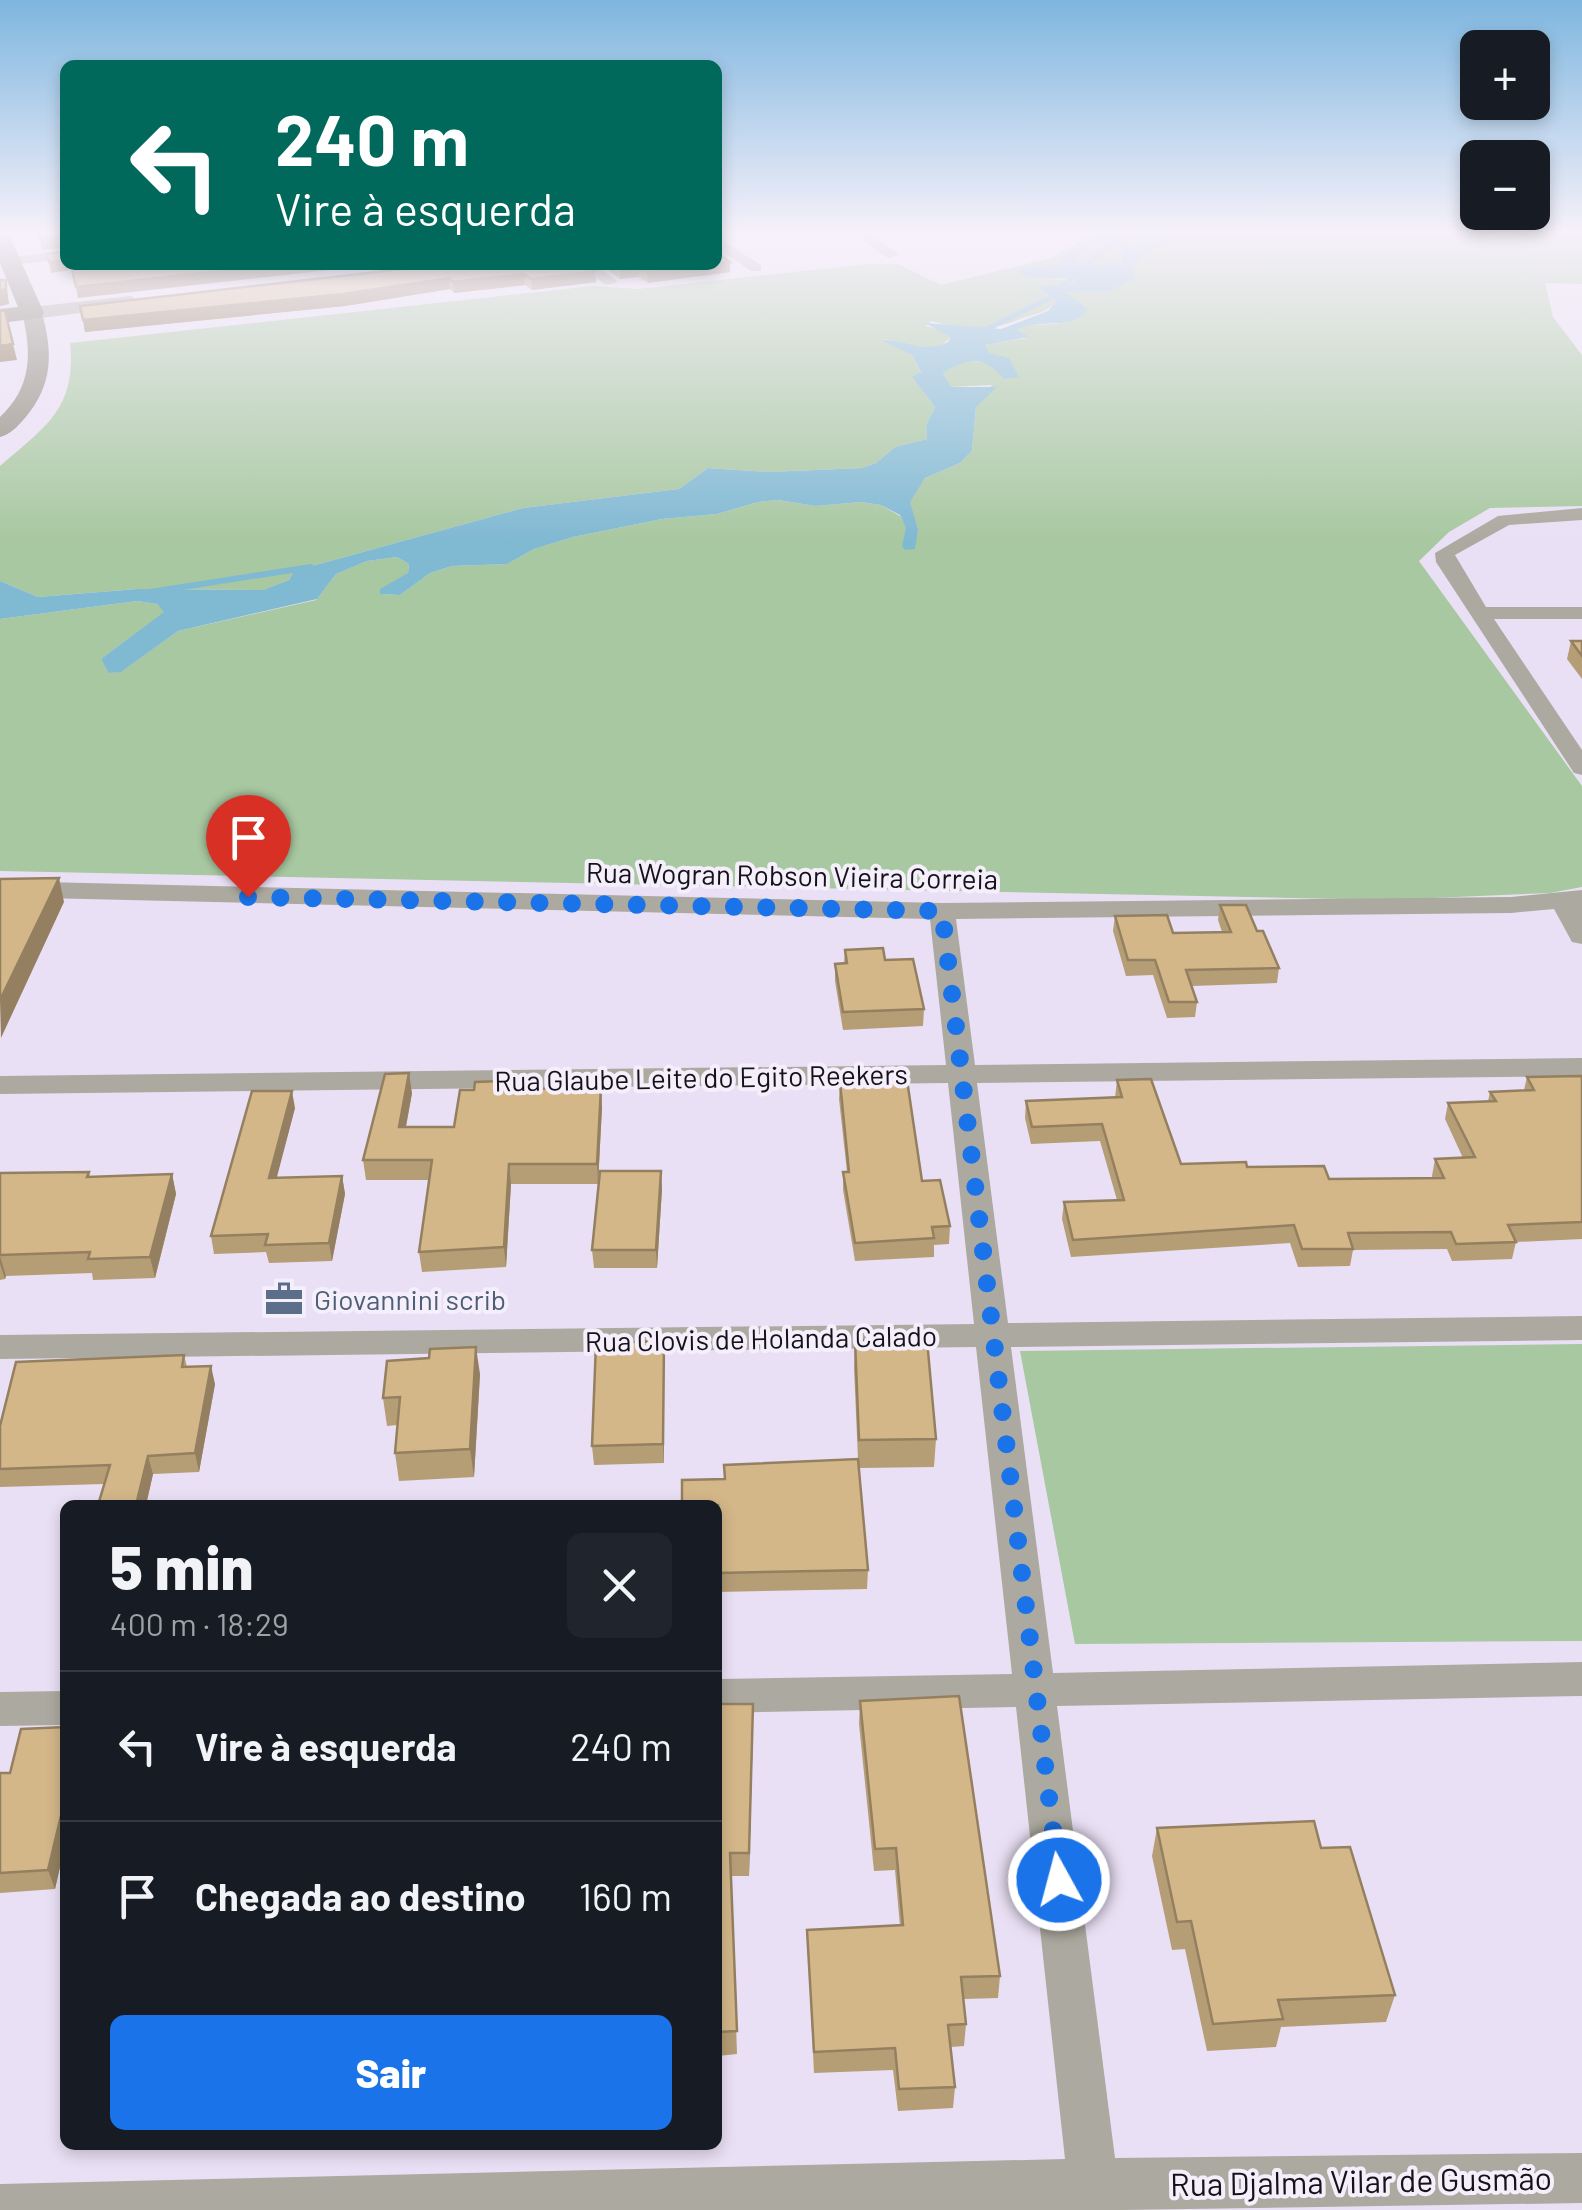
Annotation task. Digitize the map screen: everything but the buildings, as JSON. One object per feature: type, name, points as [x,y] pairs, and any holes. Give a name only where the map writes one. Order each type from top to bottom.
[{"type":"main road","points":[[0,430],[22,411],[37,386],[39,335]]},
{"type":"street","points":[[1582,514],[1505,520],[1445,552],[1446,562],[1478,613],[1582,768]]},
{"type":"street","points":[[1478,613],[1582,613]]},
{"type":"street","points":[[1557,732],[1582,732]]},
{"type":"street","name":"Rua Wogran Robson Vieira Correia","points":[[0,889],[942,911],[1573,900]]},
{"type":"street","points":[[1573,900],[1582,936]]},
{"type":"street","points":[[942,911],[1095,2197]]},
{"type":"street","name":"Rua Glaube Leite do Egito Reekers","points":[[0,1085],[1582,1066]]},
{"type":"street","name":"Rua Clovis de Holanda Calado","points":[[0,1347],[1582,1328]]},
{"type":"street","points":[[722,1696],[1582,1680]]},
{"type":"street","points":[[0,1709],[60,1708]]},
{"type":"street","name":"Rua Djalma Vilar de Gusmão","points":[[0,2209],[1095,2197],[1582,2178]]},
{"type":"green space","points":[[142,335],[950,337],[943,344],[927,348],[883,339],[912,355],[921,373],[913,378],[935,407],[926,425],[927,439],[895,447],[876,463],[862,468],[769,472],[708,468],[679,489],[523,508],[294,571],[289,580],[263,590],[137,589],[38,597],[0,581],[0,466],[44,427],[63,400],[71,365],[70,343]]},
{"type":"green space","points":[[1023,335],[1567,335],[1582,355],[1582,506],[1490,508],[1449,532],[1419,561],[1582,786],[1582,887],[1550,893],[1386,900],[0,871],[0,619],[137,601],[157,604],[165,612],[101,659],[110,673],[122,671],[178,631],[316,600],[336,574],[367,561],[397,557],[409,564],[408,573],[380,594],[400,595],[430,573],[452,566],[507,564],[534,549],[573,537],[778,500],[815,506],[861,502],[881,505],[900,516],[907,528],[918,529],[909,502],[925,478],[960,463],[972,451],[976,407],[992,385],[950,387],[943,373],[963,360],[991,363],[984,345],[1027,338]]},
{"type":"green space","points":[[1582,1344],[1582,1641],[1075,1644],[1020,1351]]},
{"type":"water","points":[[947,335],[1029,337],[985,345],[989,353],[1009,358],[1019,377],[1004,379],[990,366],[976,361],[943,373],[951,387],[997,387],[976,407],[972,451],[960,463],[925,478],[910,502],[918,529],[915,549],[905,550],[902,546],[906,528],[900,515],[881,505],[861,502],[815,506],[778,500],[573,537],[534,549],[507,564],[452,566],[430,573],[400,595],[380,594],[380,589],[408,573],[409,564],[397,557],[367,561],[336,574],[317,599],[178,631],[121,672],[109,673],[101,659],[164,612],[157,604],[137,601],[0,619],[0,581],[38,597],[137,589],[263,590],[289,580],[294,571],[523,508],[679,489],[708,468],[769,472],[862,468],[876,463],[895,447],[927,439],[926,425],[935,407],[912,377],[921,372],[912,355],[881,340],[922,346],[939,345],[950,337]]},
{"type":"waterway","points":[[150,592],[311,567]]},
{"type":"place","name":"Giovannini scrib","points":[[284,1299]]},
{"type":"route","points":[[248,897],[942,911],[1059,1880]]}]
